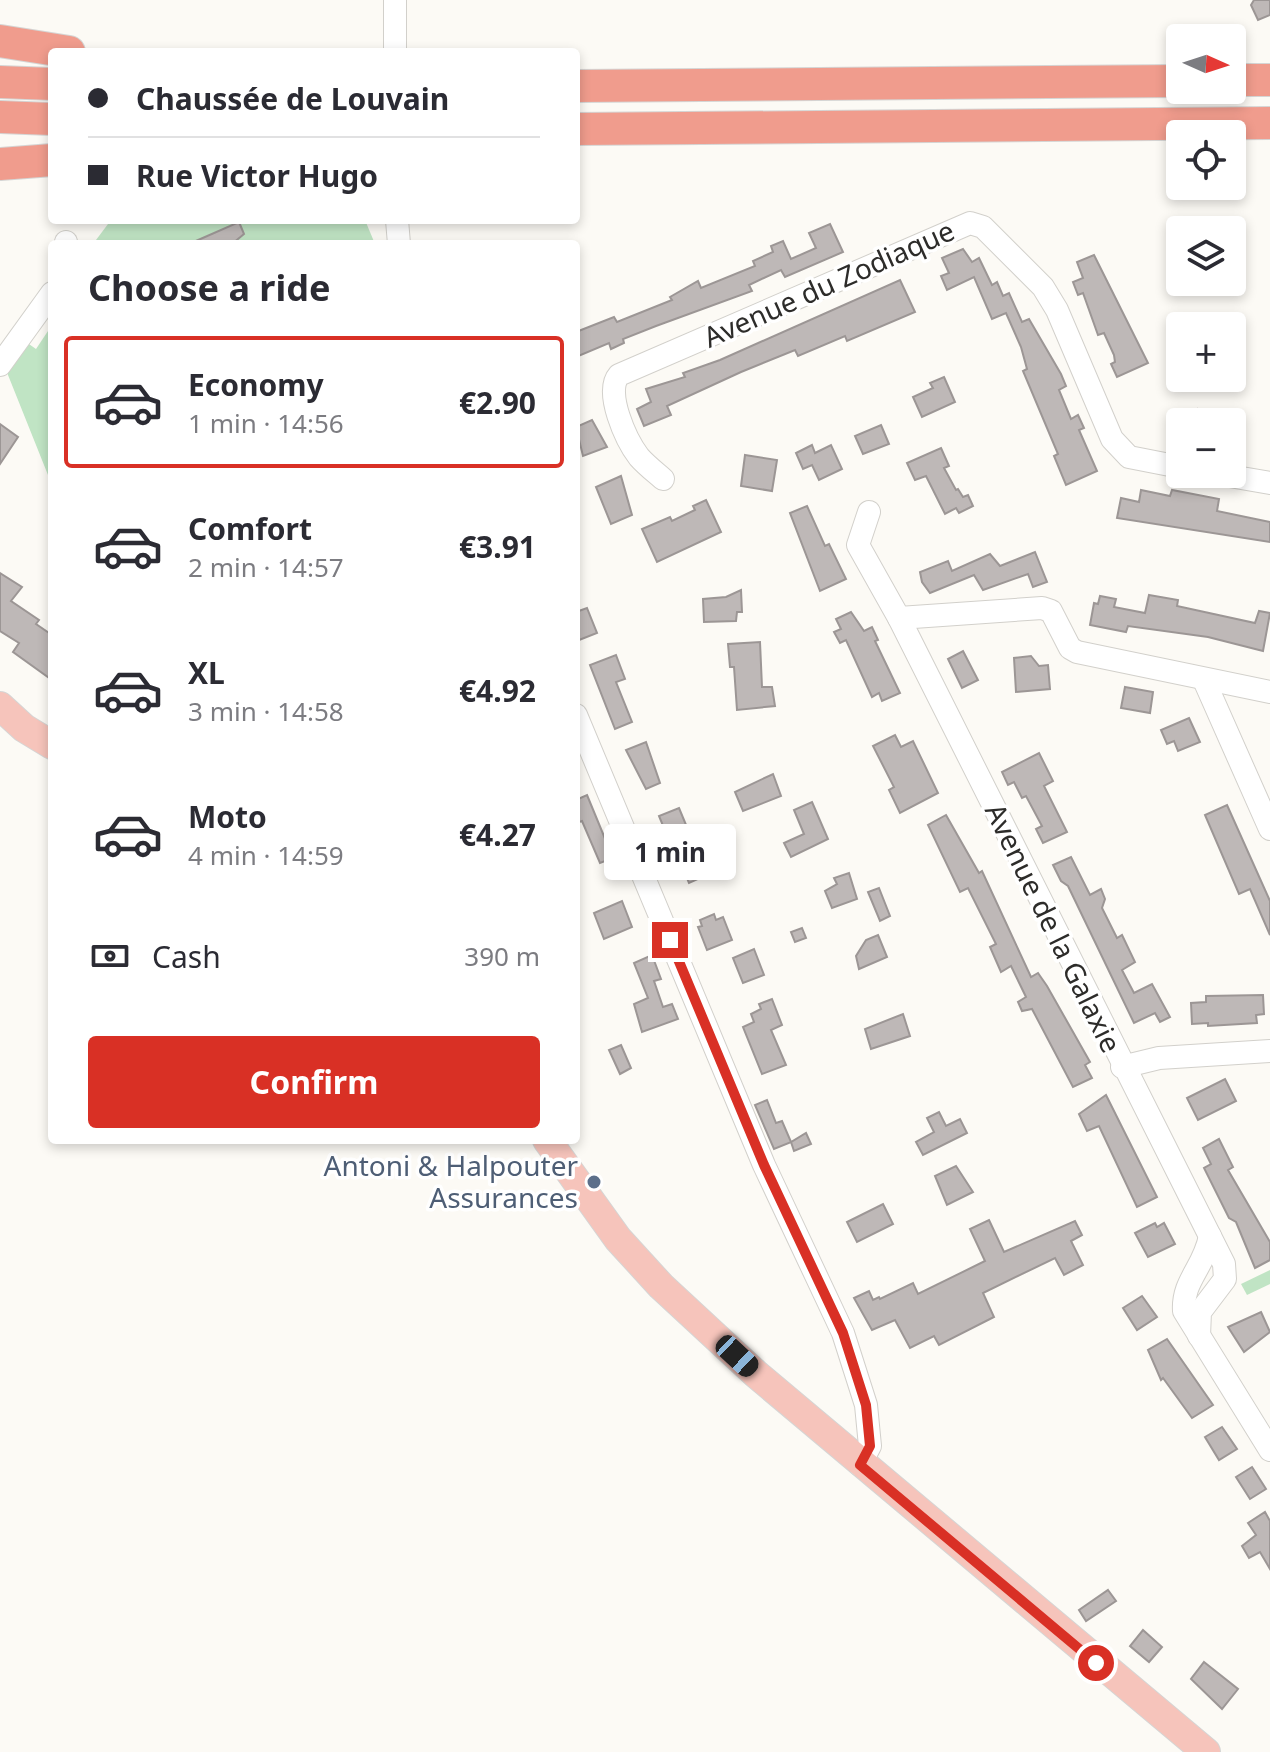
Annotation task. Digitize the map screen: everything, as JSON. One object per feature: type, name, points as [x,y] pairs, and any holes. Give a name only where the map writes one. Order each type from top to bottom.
[{"type":"highway","points":[[0,41],[48,49]]},
{"type":"highway","points":[[1246,80],[1270,80]]},
{"type":"highway","points":[[580,86],[1166,81]]},
{"type":"highway","points":[[0,82],[48,84]]},
{"type":"highway","points":[[0,117],[48,119]]},
{"type":"highway","points":[[580,129],[1270,123]]},
{"type":"highway","points":[[0,164],[48,160]]},
{"type":"main road","points":[[0,706],[24,728],[48,743]]},
{"type":"main road","points":[[550,1144],[618,1239],[661,1286],[860,1465],[1206,1752]]},
{"type":"street","points":[[395,11],[395,48]]},
{"type":"street","name":"Avenue du Zodiaque","points":[[663,479],[638,456],[611,395],[612,383],[619,375],[970,223],[983,227],[1043,287],[1057,310],[1112,439],[1129,457],[1166,464]]},
{"type":"street","points":[[0,365],[48,299]]},
{"type":"street","points":[[1246,479],[1270,483]]},
{"type":"street","name":"Avenue de la Galaxie","points":[[869,512],[858,545],[899,618],[1122,1067],[1210,1236],[1206,1258],[1183,1293],[1184,1311],[1270,1450]]},
{"type":"street","points":[[899,618],[1042,608],[1051,611],[1070,648],[1077,652],[1270,692]]},
{"type":"street","points":[[1204,680],[1270,829]]},
{"type":"street","points":[[580,725],[764,1165],[843,1333],[866,1405],[870,1446],[860,1465]]},
{"type":"street","points":[[1122,1067],[1159,1058],[1270,1051]]},
{"type":"green space","points":[[108,224],[367,224],[373,240],[96,240]]},
{"type":"green space","points":[[48,331],[48,475],[6,370],[26,342],[36,349]]},
{"type":"green space","points":[[1270,1270],[1270,1284],[1247,1295],[1241,1284]]},
{"type":"building","points":[[1254,0],[1270,0],[1270,15],[1258,20],[1251,5]]},
{"type":"building","points":[[234,224],[240,224],[244,234],[237,240],[198,240]]},
{"type":"building","points":[[830,224],[843,252],[785,277],[781,270],[749,285],[752,291],[623,339],[624,343],[611,349],[609,343],[580,355],[580,330],[614,317],[617,322],[672,300],[670,297],[698,281],[701,288],[755,266],[753,261],[773,252],[771,246],[783,241],[791,259],[816,248],[809,233]]},
{"type":"building","points":[[963,249],[972,262],[979,258],[992,285],[997,282],[1003,296],[1009,293],[1022,322],[1029,319],[1061,374],[1066,386],[1059,390],[1071,419],[1078,415],[1084,428],[1079,430],[1097,471],[1066,485],[1054,456],[1058,454],[1023,371],[1027,369],[1021,347],[1006,313],[992,319],[974,277],[947,290],[941,276],[949,273],[942,258]]},
{"type":"building","points":[[1094,255],[1148,363],[1117,377],[1111,364],[1115,362],[1114,355],[1104,333],[1098,335],[1083,293],[1078,295],[1073,282],[1083,278],[1077,262]]},
{"type":"building","points":[[900,280],[915,312],[847,341],[845,336],[798,356],[795,350],[741,372],[667,406],[671,415],[644,426],[637,409],[651,402],[646,389],[685,377],[683,373],[720,360]]},
{"type":"building","points":[[944,377],[955,402],[922,417],[913,397],[933,388],[930,383]]},
{"type":"building","points":[[592,420],[607,447],[583,456],[580,425]]},
{"type":"building","points":[[0,424],[18,437],[0,464]]},
{"type":"building","points":[[881,425],[889,444],[863,454],[855,436]]},
{"type":"building","points":[[812,445],[815,453],[831,445],[842,469],[819,480],[812,465],[803,469],[796,453]]},
{"type":"building","points":[[941,448],[949,466],[944,468],[956,490],[963,497],[968,495],[973,506],[959,513],[956,508],[945,514],[926,476],[915,480],[907,463]]},
{"type":"building","points":[[745,455],[777,460],[772,491],[741,486]]},
{"type":"building","points":[[621,476],[632,515],[611,524],[596,487]]},
{"type":"building","points":[[1141,490],[1170,496],[1172,490],[1219,499],[1217,511],[1270,522],[1270,542],[1117,518],[1121,498],[1139,502]]},
{"type":"building","points":[[706,500],[721,532],[657,562],[642,529],[670,517],[672,521],[695,510],[693,506]]},
{"type":"building","points":[[807,506],[825,546],[829,544],[846,579],[820,591],[790,513]]},
{"type":"building","points":[[1035,552],[1047,582],[1033,587],[1028,574],[983,590],[974,575],[930,593],[922,582],[920,572],[948,561],[952,571],[990,554],[1000,566]]},
{"type":"building","points":[[0,573],[22,587],[11,601],[39,620],[36,624],[48,632],[48,677],[13,652],[19,643],[0,631]]},
{"type":"building","points":[[741,590],[742,612],[737,612],[736,621],[704,622],[703,599],[726,597]]},
{"type":"building","points":[[1149,595],[1178,600],[1177,606],[1255,623],[1259,611],[1270,613],[1263,651],[1208,637],[1128,626],[1126,632],[1090,625],[1094,603],[1098,604],[1100,596],[1116,599],[1114,607],[1145,613]]},
{"type":"building","points":[[587,608],[597,633],[580,640],[580,611]]},
{"type":"building","points":[[851,612],[864,631],[872,627],[878,640],[875,641],[900,693],[882,701],[879,693],[872,697],[846,640],[840,643],[834,632],[841,629],[836,619]]},
{"type":"building","points":[[760,642],[762,687],[772,687],[775,706],[737,710],[734,667],[730,667],[728,644]]},
{"type":"building","points":[[963,651],[978,680],[962,688],[948,659]]},
{"type":"building","points":[[616,655],[625,679],[616,682],[632,722],[615,729],[590,665]]},
{"type":"building","points":[[1031,656],[1039,666],[1048,665],[1050,689],[1016,692],[1014,658]]},
{"type":"building","points":[[1125,687],[1153,692],[1150,713],[1121,708]]},
{"type":"building","points":[[1189,718],[1200,742],[1178,751],[1174,741],[1167,744],[1161,730]]},
{"type":"building","points":[[895,735],[901,747],[913,741],[938,793],[900,813],[889,790],[894,787],[873,746]]},
{"type":"building","points":[[646,742],[660,783],[646,789],[626,750]]},
{"type":"building","points":[[1039,753],[1053,781],[1044,786],[1067,832],[1043,843],[1036,829],[1042,826],[1026,796],[1022,798],[1014,782],[1008,785],[1002,772]]},
{"type":"building","points":[[773,774],[781,796],[743,811],[735,792]]},
{"type":"building","points":[[587,795],[613,858],[600,863],[580,822],[580,798]]},
{"type":"building","points":[[812,802],[828,839],[791,857],[784,843],[804,834],[794,810]]},
{"type":"building","points":[[1227,805],[1270,901],[1270,935],[1250,889],[1239,894],[1205,815]]},
{"type":"building","points":[[679,808],[698,854],[709,849],[718,870],[689,883],[681,864],[687,861],[679,838],[665,845],[659,831],[664,828],[659,816]]},
{"type":"building","points":[[946,815],[979,873],[982,871],[1031,977],[1038,973],[1090,1062],[1085,1065],[1092,1078],[1073,1087],[1032,1009],[1022,1011],[1018,1002],[1026,997],[1011,966],[1001,972],[990,947],[996,944],[968,888],[960,892],[928,825]]},
{"type":"building","points":[[1071,857],[1090,895],[1101,889],[1105,899],[1102,908],[1117,938],[1122,935],[1135,962],[1122,970],[1134,993],[1152,984],[1170,1017],[1160,1022],[1155,1013],[1134,1023],[1068,886],[1061,881],[1053,865]]},
{"type":"building","points":[[849,873],[857,899],[832,908],[825,891],[837,884],[834,878]]},
{"type":"building","points":[[879,888],[890,916],[880,921],[868,892]]},
{"type":"building","points":[[622,901],[632,927],[604,939],[594,913]]},
{"type":"building","points":[[714,914],[716,920],[723,917],[732,940],[707,950],[698,927],[702,926],[700,920]]},
{"type":"building","points":[[802,928],[806,938],[795,942],[791,932]]},
{"type":"building","points":[[878,935],[887,957],[859,969],[856,956],[866,940]]},
{"type":"building","points":[[754,949],[764,975],[743,983],[733,958]]},
{"type":"building","points":[[652,955],[661,979],[654,981],[663,1007],[672,1004],[678,1019],[642,1032],[634,1004],[648,998],[634,963]]},
{"type":"building","points":[[1263,995],[1264,1014],[1256,1015],[1257,1023],[1192,1024],[1191,1003],[1206,1002],[1206,996]]},
{"type":"building","points":[[772,999],[782,1025],[771,1030],[786,1065],[762,1074],[743,1027],[754,1022],[751,1014],[761,1009],[759,1004]]},
{"type":"building","points":[[903,1014],[910,1036],[871,1049],[865,1029]]},
{"type":"building","points":[[621,1045],[631,1068],[620,1074],[609,1050]]},
{"type":"building","points":[[1225,1079],[1236,1101],[1198,1120],[1187,1098]]},
{"type":"building","points":[[1106,1095],[1157,1197],[1137,1207],[1099,1126],[1087,1131],[1079,1114]]},
{"type":"building","points":[[767,1100],[776,1123],[782,1121],[791,1142],[774,1149],[755,1105]]},
{"type":"building","points":[[939,1112],[946,1126],[960,1119],[967,1133],[923,1155],[916,1142],[934,1132],[927,1118]]},
{"type":"building","points":[[806,1133],[811,1144],[794,1151],[791,1142]]},
{"type":"building","points":[[1219,1139],[1233,1167],[1228,1170],[1270,1242],[1270,1260],[1255,1268],[1236,1222],[1229,1218],[1204,1168],[1211,1164],[1203,1148]]},
{"type":"building","points":[[956,1166],[973,1192],[947,1205],[935,1176]]},
{"type":"building","points":[[883,1204],[893,1224],[857,1242],[847,1222]]},
{"type":"building","points":[[989,1220],[1004,1252],[1075,1221],[1082,1235],[1071,1241],[1083,1265],[1064,1275],[1055,1258],[983,1293],[994,1317],[939,1345],[934,1336],[910,1348],[895,1320],[872,1330],[854,1298],[869,1291],[873,1300],[880,1299],[913,1283],[918,1294],[985,1261],[970,1229]]},
{"type":"building","points":[[1155,1223],[1157,1227],[1164,1223],[1175,1244],[1148,1257],[1135,1233]]},
{"type":"building","points":[[1142,1296],[1157,1317],[1137,1330],[1123,1308]]},
{"type":"building","points":[[1261,1312],[1270,1332],[1244,1352],[1228,1327]]},
{"type":"building","points":[[1167,1339],[1213,1405],[1192,1418],[1163,1378],[1161,1380],[1148,1350]]},
{"type":"building","points":[[1222,1427],[1237,1449],[1219,1460],[1205,1437]]},
{"type":"building","points":[[1252,1467],[1266,1489],[1250,1499],[1236,1477]]},
{"type":"building","points":[[1265,1512],[1270,1521],[1270,1569],[1260,1552],[1249,1558],[1242,1546],[1256,1535],[1248,1523]]},
{"type":"building","points":[[1108,1590],[1116,1601],[1086,1621],[1079,1610]]},
{"type":"building","points":[[1143,1630],[1162,1647],[1149,1662],[1130,1646]]},
{"type":"building","points":[[1204,1662],[1238,1689],[1222,1709],[1191,1679]]},
{"type":"place","name":"Antoni & Halpouter Assurances","points":[[594,1182]]},
{"type":"route","points":[[670,940],[764,1165],[843,1333],[866,1405],[870,1446],[860,1465],[1096,1663]]}]
